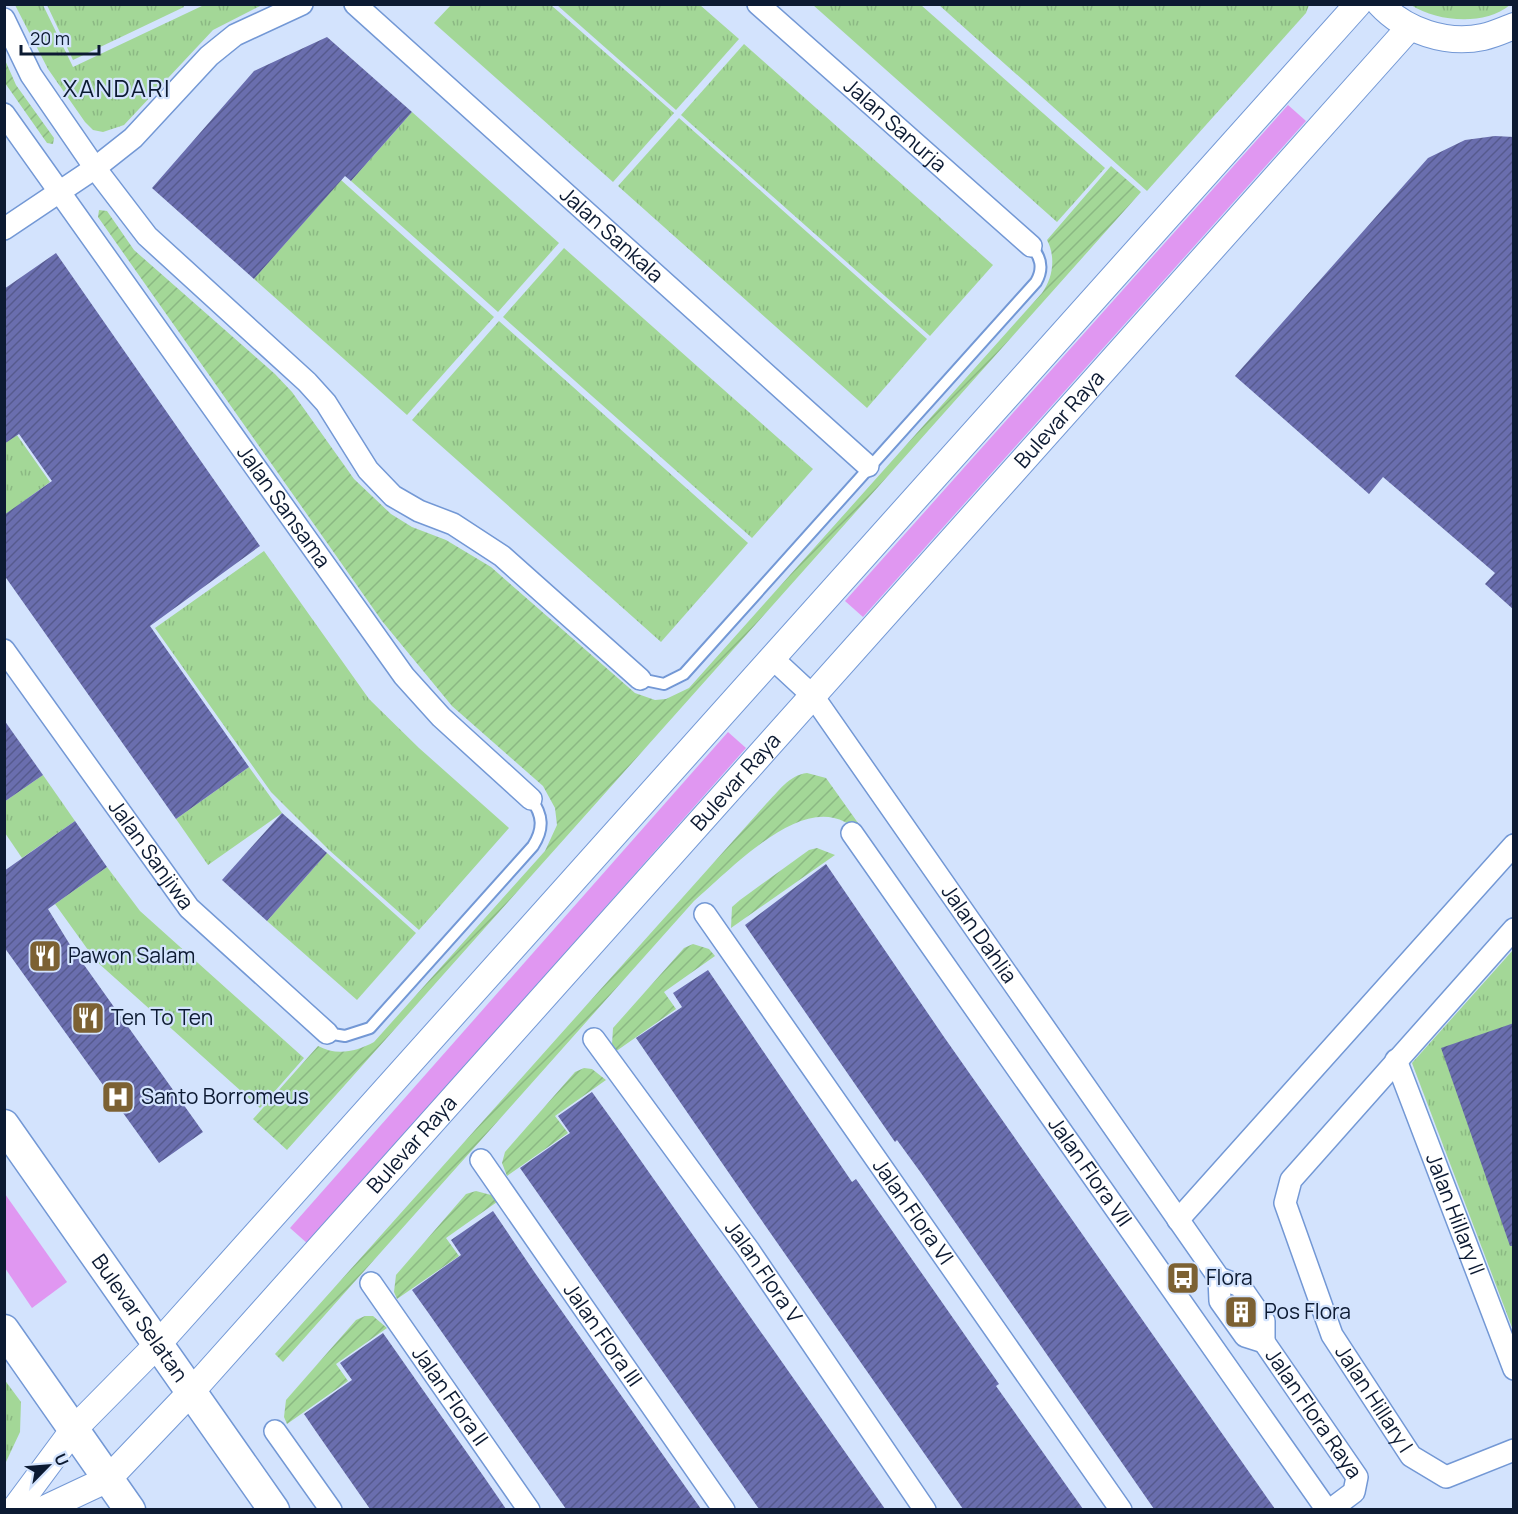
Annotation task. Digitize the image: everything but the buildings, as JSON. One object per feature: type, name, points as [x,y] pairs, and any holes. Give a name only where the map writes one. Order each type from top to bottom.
[{"type":"main road","name":"Bulevar Selatan","points":[[4,1125],[274,1509]]},
{"type":"main road","points":[[4,1330],[130,1509]]},
{"type":"street","points":[[4,229],[94,168],[132,138],[209,56],[226,42],[302,4]]},
{"type":"street","name":"Jalan Sankala","points":[[355,4],[868,466]]},
{"type":"street","name":"Jalan Sanurja","points":[[758,4],[1031,246]]},
{"type":"street","points":[[14,1509],[74,1429],[158,1344],[1358,4]]},
{"type":"street","points":[[1380,4],[1410,27],[1445,39],[1482,38],[1514,26]]},
{"type":"street","points":[[4,19],[31,75],[94,168],[147,236],[308,382],[326,403],[368,470],[393,496],[419,511],[453,525],[502,556],[640,679]]},
{"type":"street","name":"Bulevar Raya","points":[[42,1509],[108,1479],[191,1392],[1410,27]]},
{"type":"street","name":"Jalan Sansama","points":[[4,114],[404,676],[441,717],[531,799]]},
{"type":"street","name":"Jalan Sanjiwa","points":[[4,650],[189,908],[327,1033]]},
{"type":"street","name":"Jalan Dahlia","points":[[771,657],[813,696],[1219,1278]]},
{"type":"street","name":"Jalan Flora VII","points":[[852,834],[1328,1509]]},
{"type":"street","points":[[1178,1220],[1514,845]]},
{"type":"street","name":"Jalan Flora VI","points":[[705,914],[1121,1509]]},
{"type":"street","points":[[1396,1060],[1514,929]]},
{"type":"street","name":"Jalan Flora V","points":[[594,1039],[748,1250],[925,1509]]},
{"type":"street","name":"Jalan Hillary I","points":[[1396,1060],[1291,1180],[1285,1203],[1332,1335],[1411,1456],[1446,1477],[1514,1450]]},
{"type":"street","name":"Jalan Hillary II","points":[[1396,1060],[1514,1369]]},
{"type":"street","name":"Jalan Flora III","points":[[481,1160],[724,1509]]},
{"type":"street","name":"Jalan Flora Raya","points":[[1264,1342],[1245,1336],[1220,1301],[1219,1278],[1240,1286],[1264,1321],[1264,1342],[1358,1477],[1354,1492],[1328,1509]]},
{"type":"street","name":"Jalan Flora II","points":[[371,1283],[529,1509]]},
{"type":"street","points":[[274,1431],[331,1509]]},
{"type":"lane","points":[[640,679],[664,684],[684,674],[868,466],[1036,282],[1041,269],[1040,260],[1031,246]]},
{"type":"lane","points":[[327,1033],[354,1035],[376,1022],[533,846],[541,823],[537,806],[531,799]]},
{"type":"green space","points":[[15,5],[43,5],[73,67],[204,5],[262,5],[213,30],[124,125],[103,132],[93,130],[85,122],[48,69]]},
{"type":"green space","points":[[47,5],[183,5],[184,7],[73,60]]},
{"type":"green space","points":[[451,5],[551,5],[674,113],[613,182],[434,23]]},
{"type":"green space","points":[[557,5],[700,5],[739,39],[676,110]]},
{"type":"green space","points":[[813,5],[921,5],[1105,168],[1057,222]]},
{"type":"green space","points":[[939,5],[1309,5],[1306,13],[1147,191]]},
{"type":"green space","points":[[1411,5],[1510,5],[1487,16],[1461,19],[1434,15]]},
{"type":"green space","points":[[744,44],[993,265],[930,336],[681,115]]},
{"type":"green space","points":[[5,60],[16,85],[54,138],[53,144],[47,143],[5,83]]},
{"type":"green space","points":[[412,112],[559,243],[498,312],[351,181]]},
{"type":"green space","points":[[679,118],[927,339],[867,408],[618,186]]},
{"type":"green space","points":[[1111,166],[1141,192],[287,1150],[253,1119],[318,1046],[332,1051],[346,1052],[374,1042],[545,851],[557,825],[555,808],[543,786],[452,706],[382,621],[98,217],[99,210],[107,211],[134,250],[275,374],[292,392],[354,479],[391,514],[412,527],[446,540],[491,567],[635,693],[655,700],[666,699],[689,688],[1042,293],[1049,281],[1052,267],[1052,253],[1047,240]]},
{"type":"green space","points":[[341,180],[494,317],[407,415],[254,279]]},
{"type":"green space","points":[[564,248],[813,469],[752,538],[503,317]]},
{"type":"green space","points":[[499,321],[748,543],[661,642],[412,420]]},
{"type":"green space","points":[[17,435],[50,482],[5,515],[4,444]]},
{"type":"green space","points":[[264,551],[369,699],[419,748],[509,828],[419,930],[329,850],[271,792],[155,628]]},
{"type":"green space","points":[[249,767],[282,813],[208,865],[176,819]]},
{"type":"green space","points":[[807,773],[826,778],[873,844],[845,822],[834,818],[816,817],[797,822],[778,832],[723,875],[694,901],[283,1362],[275,1354],[766,804],[789,781]]},
{"type":"green space","points":[[43,775],[75,821],[22,858],[5,833],[4,802]]},
{"type":"green space","points":[[817,848],[835,855],[731,928],[732,907],[809,850]]},
{"type":"green space","points":[[327,853],[416,933],[357,1000],[267,921]]},
{"type":"green space","points":[[107,867],[140,911],[304,1058],[260,1108],[96,961],[55,904]]},
{"type":"green space","points":[[693,944],[709,949],[715,956],[664,992],[676,1009],[615,1052],[612,1045],[613,1028],[684,948]]},
{"type":"green space","points":[[1513,950],[1513,1330],[1412,1063]]},
{"type":"green space","points":[[584,1068],[592,1069],[606,1080],[555,1116],[568,1133],[507,1176],[502,1163],[505,1152],[575,1072]]},
{"type":"green space","points":[[476,1191],[491,1195],[497,1202],[446,1238],[459,1256],[397,1299],[394,1292],[396,1275],[466,1194]]},
{"type":"green space","points":[[365,1316],[373,1316],[387,1328],[336,1364],[348,1381],[287,1424],[284,1417],[286,1400],[356,1320]]},
{"type":"green space","points":[[4,1379],[21,1402],[20,1432],[5,1464]]},
{"type":"shaded area","points":[[1288,105],[1306,121],[863,617],[845,601]]},
{"type":"shaded area","points":[[728,732],[746,748],[308,1244],[290,1228]]},
{"type":"shaded area","points":[[5,1194],[67,1282],[32,1308],[5,1268]]},
{"type":"place","name":"Pawon Salam","points":[[45,956]]},
{"type":"place","name":"Ten To Ten","points":[[88,1018]]},
{"type":"place","name":"Santo Borromeus","points":[[118,1097]]},
{"type":"place","name":"Flora","points":[[1183,1278]]},
{"type":"place","name":"Pos Flora","points":[[1241,1312]]},
{"type":"district","name":"XANDARI","points":[[117,89]]}]
